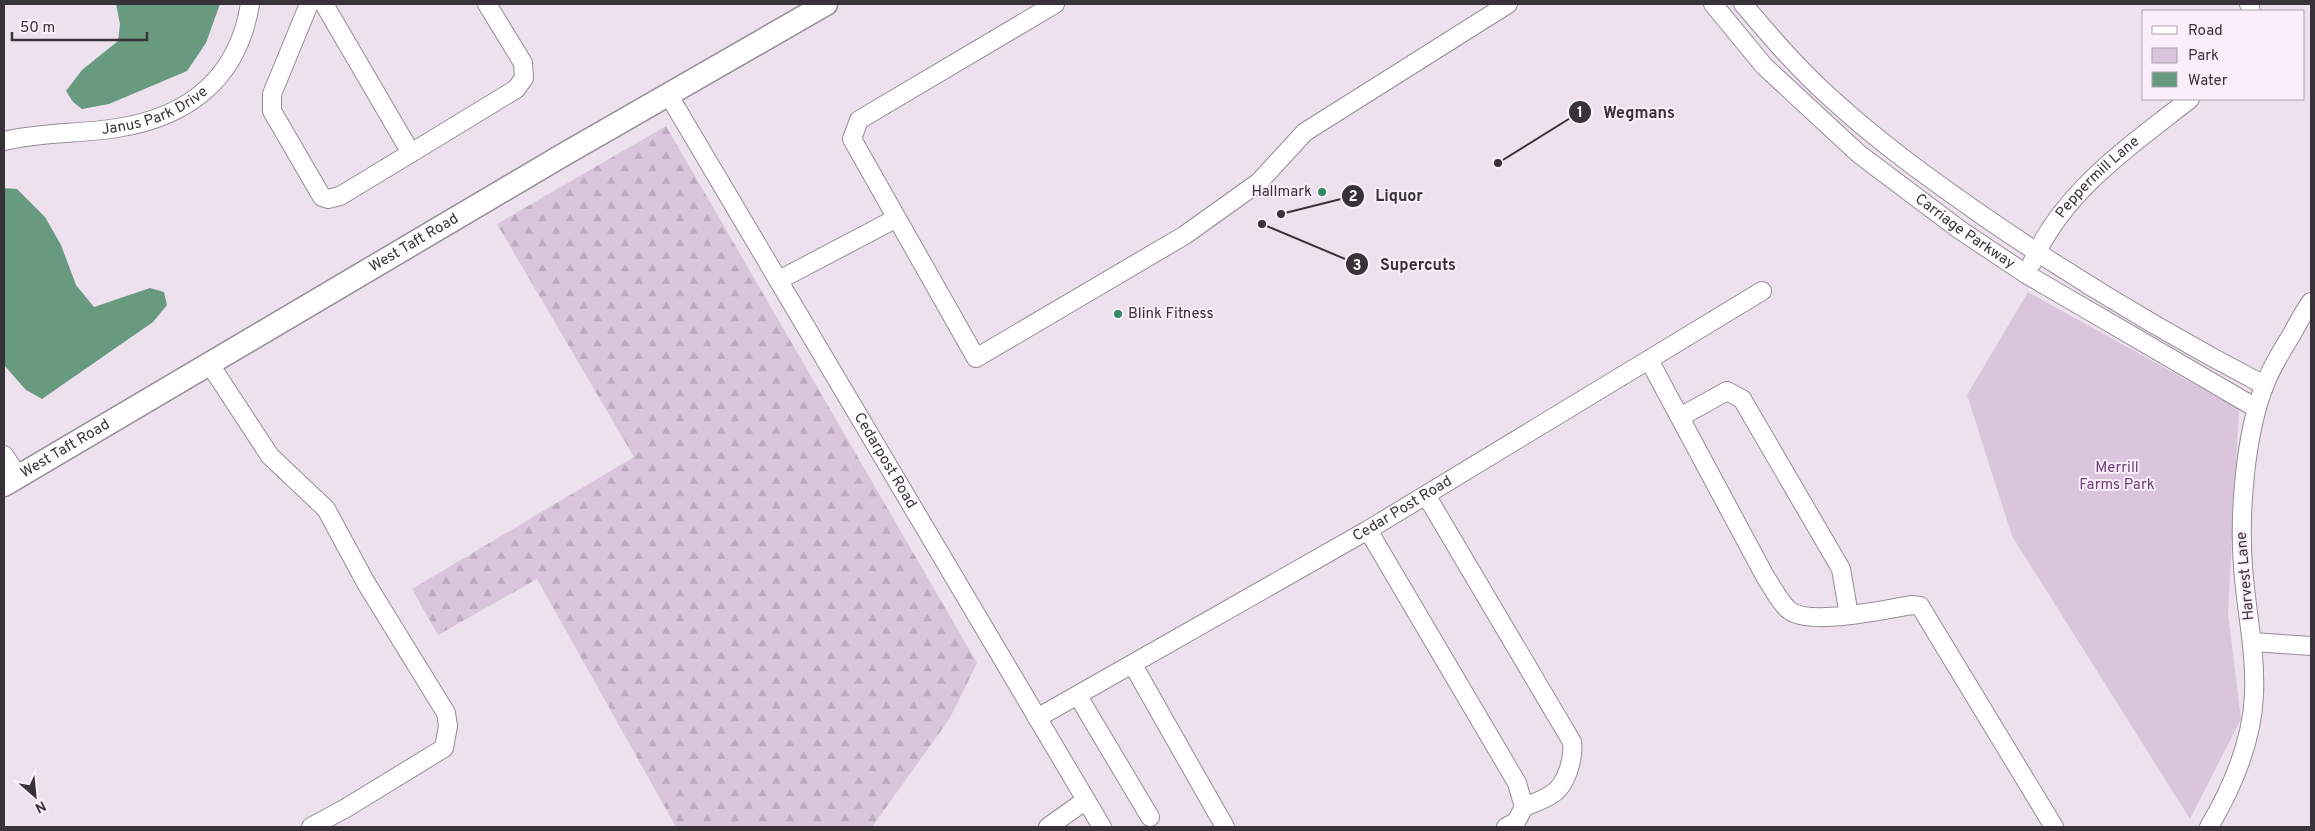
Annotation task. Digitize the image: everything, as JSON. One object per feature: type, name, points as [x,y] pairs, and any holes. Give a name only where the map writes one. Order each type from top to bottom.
[{"type":"main road","name":"West Taft Road","points":[[11,480],[668,94],[826,4]]},
{"type":"street","name":"Janus Park Drive","points":[[4,141],[117,128],[158,120],[184,106],[213,84],[230,62],[246,27],[250,4]]},
{"type":"street","points":[[308,4],[272,94],[272,111],[322,197],[328,199],[340,196],[516,89],[524,78],[523,63],[487,4]]},
{"type":"street","points":[[324,4],[411,153]]},
{"type":"street","points":[[1055,4],[859,120],[852,139],[895,219],[976,358],[1185,235],[1259,182],[1305,132],[1508,4]]},
{"type":"street","name":"Carriage Parkway","points":[[1713,4],[1764,66],[1859,154],[1960,230],[2026,274],[2256,408]]},
{"type":"street","name":"Carriage Parkway","points":[[1743,4],[1778,44],[1832,100],[1913,167],[2036,252],[2186,345],[2264,385]]},
{"type":"street","name":"Cedarpost Road","points":[[668,94],[1102,827]]},
{"type":"street","name":"Peppermill Lane","points":[[2026,274],[2043,237],[2075,196],[2127,149],[2189,100]]},
{"type":"street","points":[[779,280],[895,219]]},
{"type":"street","name":"Cedar Post Road","points":[[1037,718],[1368,530],[1762,291]]},
{"type":"street","name":"Harvest Lane","points":[[2209,827],[2229,788],[2247,739],[2254,696],[2253,642],[2243,568],[2241,529],[2246,468],[2256,408],[2264,385],[2311,302]]},
{"type":"street","points":[[1649,360],[1766,578],[1788,610],[1798,616],[1828,618],[1912,605],[1920,606],[1928,616],[2054,827]]},
{"type":"street","points":[[209,363],[270,456],[326,509],[370,590],[446,713],[448,726],[444,748],[346,808],[311,827]]},
{"type":"street","points":[[1680,417],[1727,391],[1742,399],[1841,568],[1849,614]]},
{"type":"street","points":[[4,455],[11,480]]},
{"type":"street","points":[[1426,495],[1572,742],[1574,754],[1569,769],[1554,793],[1524,807],[1516,822],[1506,827]]},
{"type":"street","points":[[1368,530],[1518,783],[1524,807]]},
{"type":"street","points":[[2253,642],[2311,646]]},
{"type":"street","points":[[1133,664],[1225,827]]},
{"type":"street","points":[[1078,696],[1150,817]]},
{"type":"street","points":[[1048,827],[1086,800]]},
{"type":"green space","points":[[666,126],[977,663],[950,718],[872,827],[676,827],[537,579],[438,635],[412,589],[634,457],[497,224]]},
{"type":"green space","name":"Merrill Farms Park","points":[[2028,292],[2239,409],[2228,613],[2241,719],[2190,819],[2012,536],[1967,395]]},
{"type":"water","points":[[116,4],[220,4],[206,43],[187,71],[109,104],[82,109],[73,102],[66,91],[82,70],[118,41],[120,24]]},
{"type":"water","points":[[4,188],[17,189],[45,217],[61,245],[76,285],[94,307],[150,288],[164,292],[167,305],[153,322],[42,399],[26,390],[4,365]]},
{"type":"place","name":"Wegmans","points":[[1498,163]]},
{"type":"place","name":"Hallmark","points":[[1322,192]]},
{"type":"place","name":"Liquor","points":[[1281,214]]},
{"type":"place","name":"Supercuts","points":[[1262,224]]},
{"type":"place","name":"Blink Fitness","points":[[1118,314]]}]
